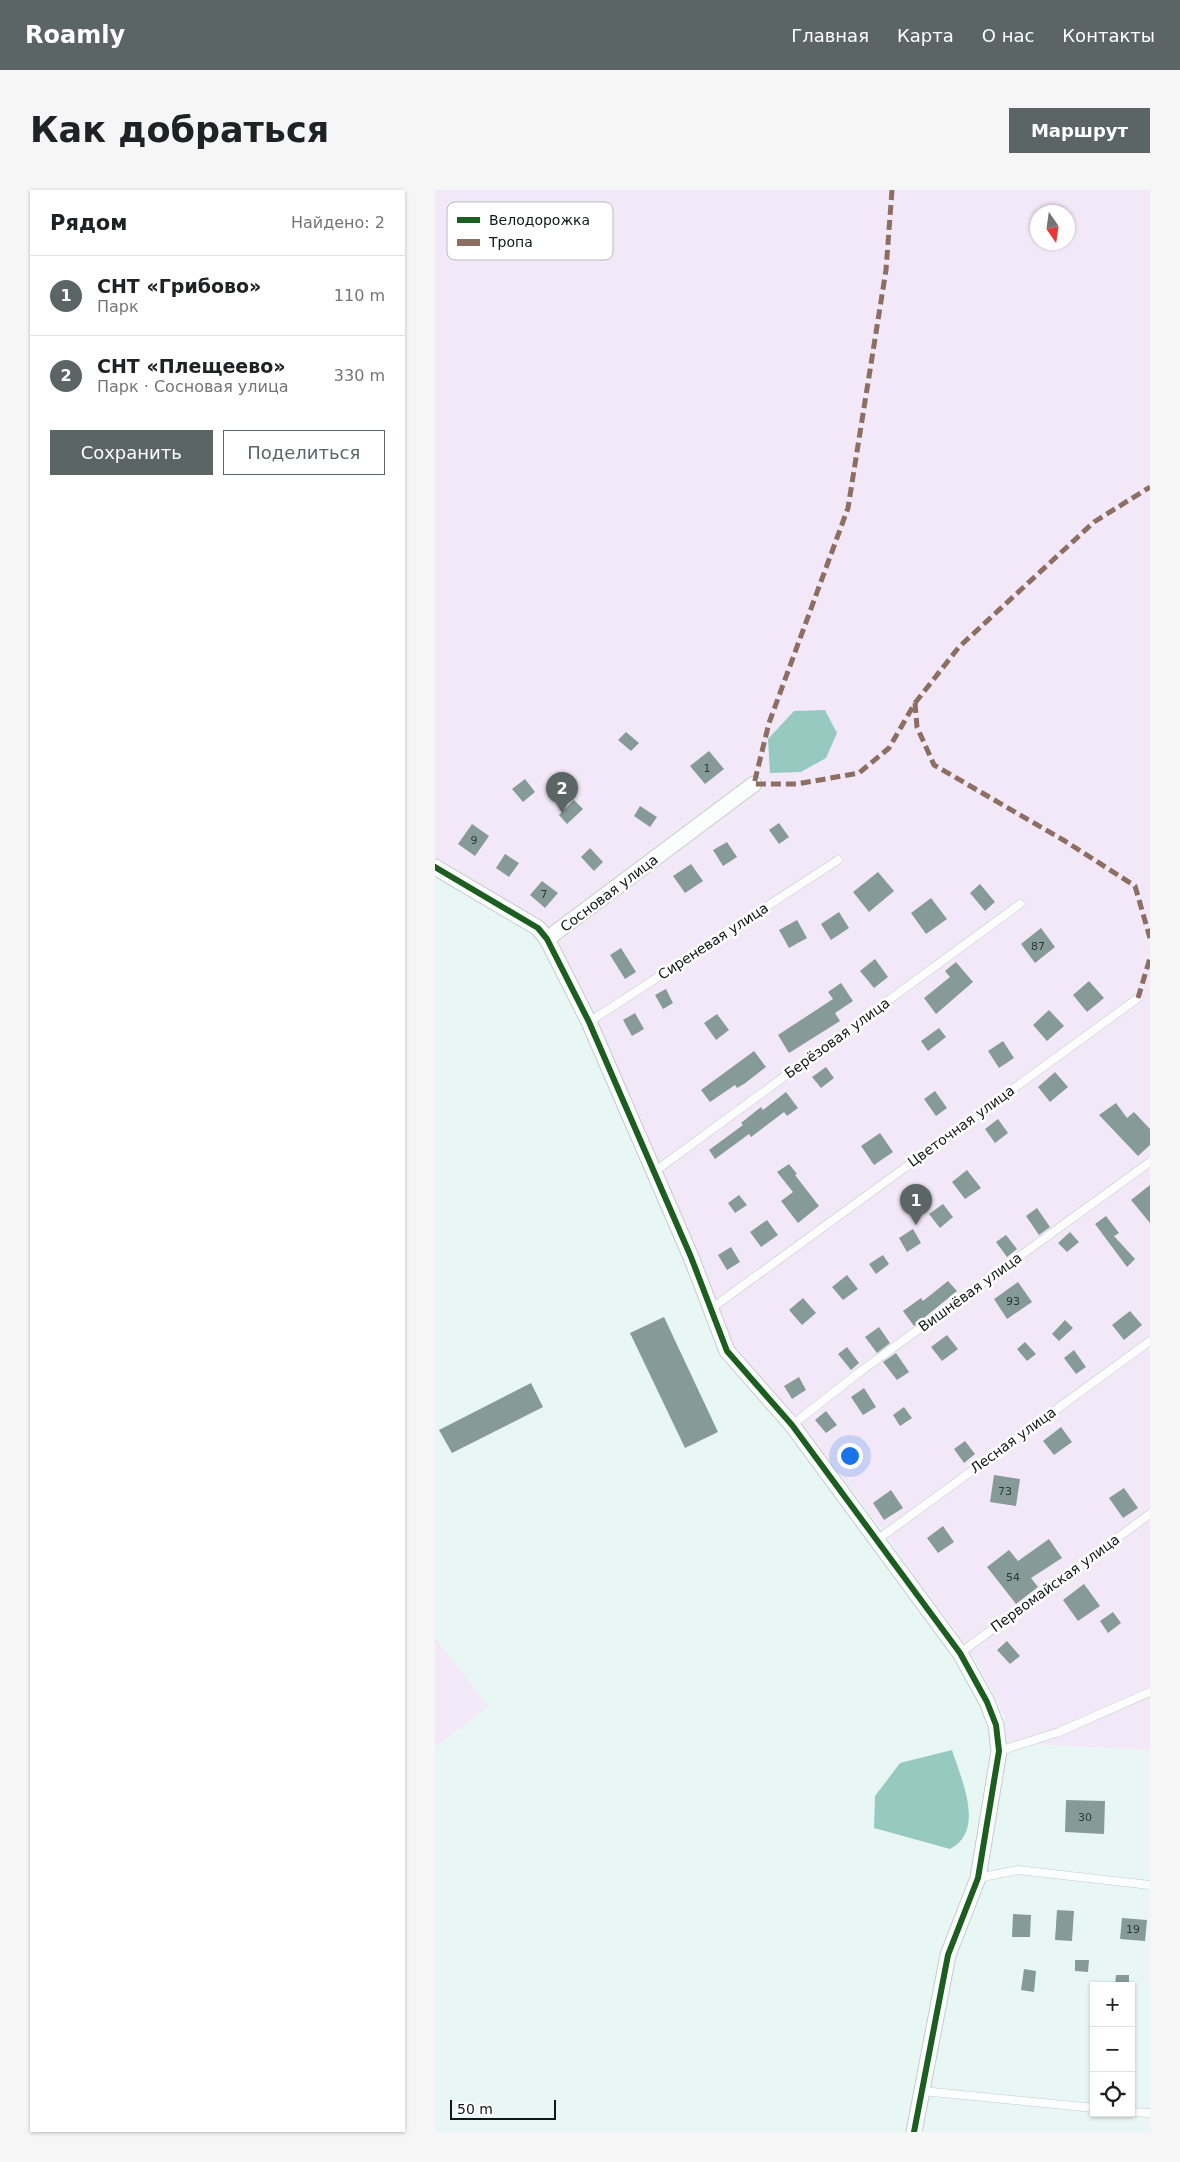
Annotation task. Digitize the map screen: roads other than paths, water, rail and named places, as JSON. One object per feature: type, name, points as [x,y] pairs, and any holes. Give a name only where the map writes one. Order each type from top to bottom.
[{"type":"street","name":"Сосновая улица","points":[[435,867],[537,928],[547,939],[754,784]]},
{"type":"street","points":[[547,939],[589,1022],[712,1308],[727,1351],[793,1425],[960,1652],[987,1702],[996,1725],[999,1750],[978,1878],[948,1955],[914,2132]]},
{"type":"lane","name":"Сиреневая улица","points":[[589,1022],[838,860]]},
{"type":"lane","name":"Берёзовая улица","points":[[654,1172],[1020,904]]},
{"type":"lane","name":"Цветочная улица","points":[[712,1308],[1138,998]]},
{"type":"lane","name":"Вишнёвая улица","points":[[793,1425],[861,1371],[1150,1162]]},
{"type":"lane","name":"Лесная улица","points":[[877,1540],[1150,1341]]},
{"type":"lane","name":"Первомайская улица","points":[[960,1652],[1150,1514]]},
{"type":"lane","points":[[999,1750],[1059,1732],[1150,1692]]},
{"type":"lane","points":[[978,1878],[1018,1870],[1150,1885]]},
{"type":"lane","points":[[922,2091],[1090,2108]]},
{"type":"lane","points":[[1135,2112],[1150,2114]]},
{"type":"place","name":"СНТ «Плещеево»","points":[[562,813]]},
{"type":"place","name":"СНТ «Грибово»","points":[[916,1225]]}]
